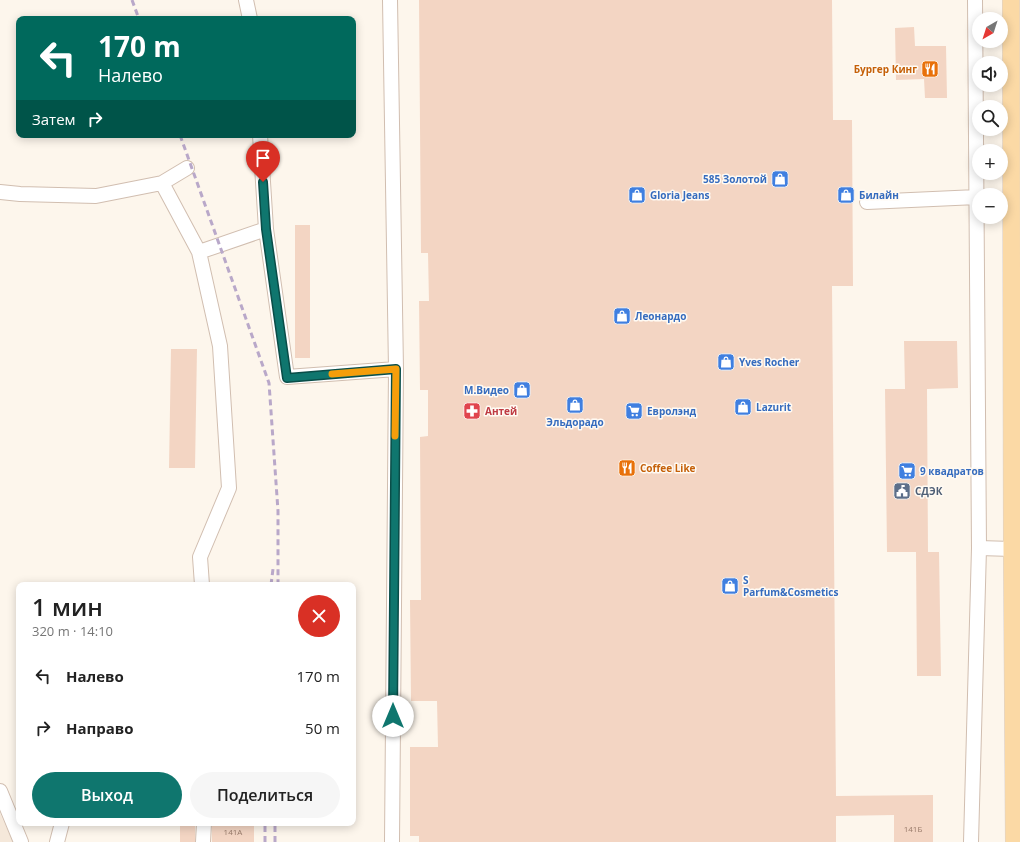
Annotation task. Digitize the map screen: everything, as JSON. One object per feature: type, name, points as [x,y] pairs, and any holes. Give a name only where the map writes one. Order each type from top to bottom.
[{"type":"main road","points":[[1011,0],[1016,511],[1014,842]]},
{"type":"main road","points":[[1016,548],[1020,571]]},
{"type":"main road","points":[[1016,548],[1020,579]]},
{"type":"lane","points":[[246,0],[249,16]]},
{"type":"lane","points":[[390,0],[396,369],[392,842]]},
{"type":"lane","points":[[975,0],[976,188]]},
{"type":"lane","points":[[260,138],[266,229],[287,378],[396,369]]},
{"type":"lane","points":[[0,192],[96,196],[162,184],[188,168]]},
{"type":"lane","points":[[162,184],[198,252],[220,346],[229,488],[200,557],[202,582]]},
{"type":"lane","points":[[867,202],[972,197]]},
{"type":"lane","points":[[971,842],[979,548],[976,224]]},
{"type":"lane","points":[[198,252],[266,229]]},
{"type":"lane","points":[[979,548],[1016,548]]},
{"type":"lane","points":[[0,792],[22,842]]},
{"type":"lane","points":[[57,842],[61,826]]},
{"type":"lane","points":[[203,842],[204,826]]},
{"type":"shaded area","points":[[0,813],[13,842],[0,842]]},
{"type":"building","name":"Евролэнд","points":[[419,0],[832,0],[833,120],[852,120],[853,286],[832,286],[836,796],[933,795],[933,842],[894,842],[894,815],[836,816],[836,842],[419,842],[419,836],[410,836],[410,747],[438,747],[437,701],[411,701],[410,600],[421,600],[420,437],[428,436],[428,390],[420,390],[419,301],[429,301],[428,253],[421,253]]},
{"type":"building","points":[[914,27],[915,46],[946,46],[947,98],[925,98],[924,79],[896,80],[895,28]]},
{"type":"building","points":[[295,225],[310,225],[310,358],[295,358]]},
{"type":"building","name":"9 квадратов","points":[[904,341],[957,341],[958,388],[927,389],[928,552],[939,552],[941,676],[917,676],[916,552],[887,552],[885,389],[905,389]]},
{"type":"building","points":[[171,349],[197,349],[195,468],[169,468]]},
{"type":"building","points":[[180,826],[195,826],[195,842],[180,842]]},
{"type":"building","points":[[212,826],[254,826],[254,842],[212,842]]},
{"type":"railway","points":[[132,0],[138,16]]},
{"type":"railway","points":[[181,138],[269,383],[278,511],[278,582]]},
{"type":"railway","points":[[271,582],[273,569]]},
{"type":"railway","points":[[265,826],[265,842]]},
{"type":"railway","points":[[275,826],[275,842]]},
{"type":"slow traffic","points":[[332,374],[396,369],[395,436]]},
{"type":"place","name":"Бургер Кинг","points":[[930,69]]},
{"type":"place","name":"585 Золотой","points":[[780,179]]},
{"type":"place","name":"Gloria Jeans","points":[[637,195]]},
{"type":"place","name":"Билайн","points":[[846,195]]},
{"type":"place","name":"Леонардо","points":[[622,316]]},
{"type":"place","name":"Yves Rocher","points":[[726,362]]},
{"type":"place","name":"М.Видео","points":[[522,390]]},
{"type":"place","name":"Эльдорадо","points":[[575,405]]},
{"type":"place","name":"Lazurit","points":[[743,407]]},
{"type":"place","name":"Антей","points":[[472,411]]},
{"type":"place","name":"Евролэнд","points":[[634,411]]},
{"type":"place","name":"Coffee Like","points":[[627,468]]},
{"type":"place","name":"9 квадратов","points":[[907,471]]},
{"type":"place","name":"СДЭК","points":[[902,491]]},
{"type":"place","name":"S Parfum&Cosmetics","points":[[730,586]]},
{"type":"route","points":[[263,182],[266,229],[287,378],[396,369],[393,716]]}]
